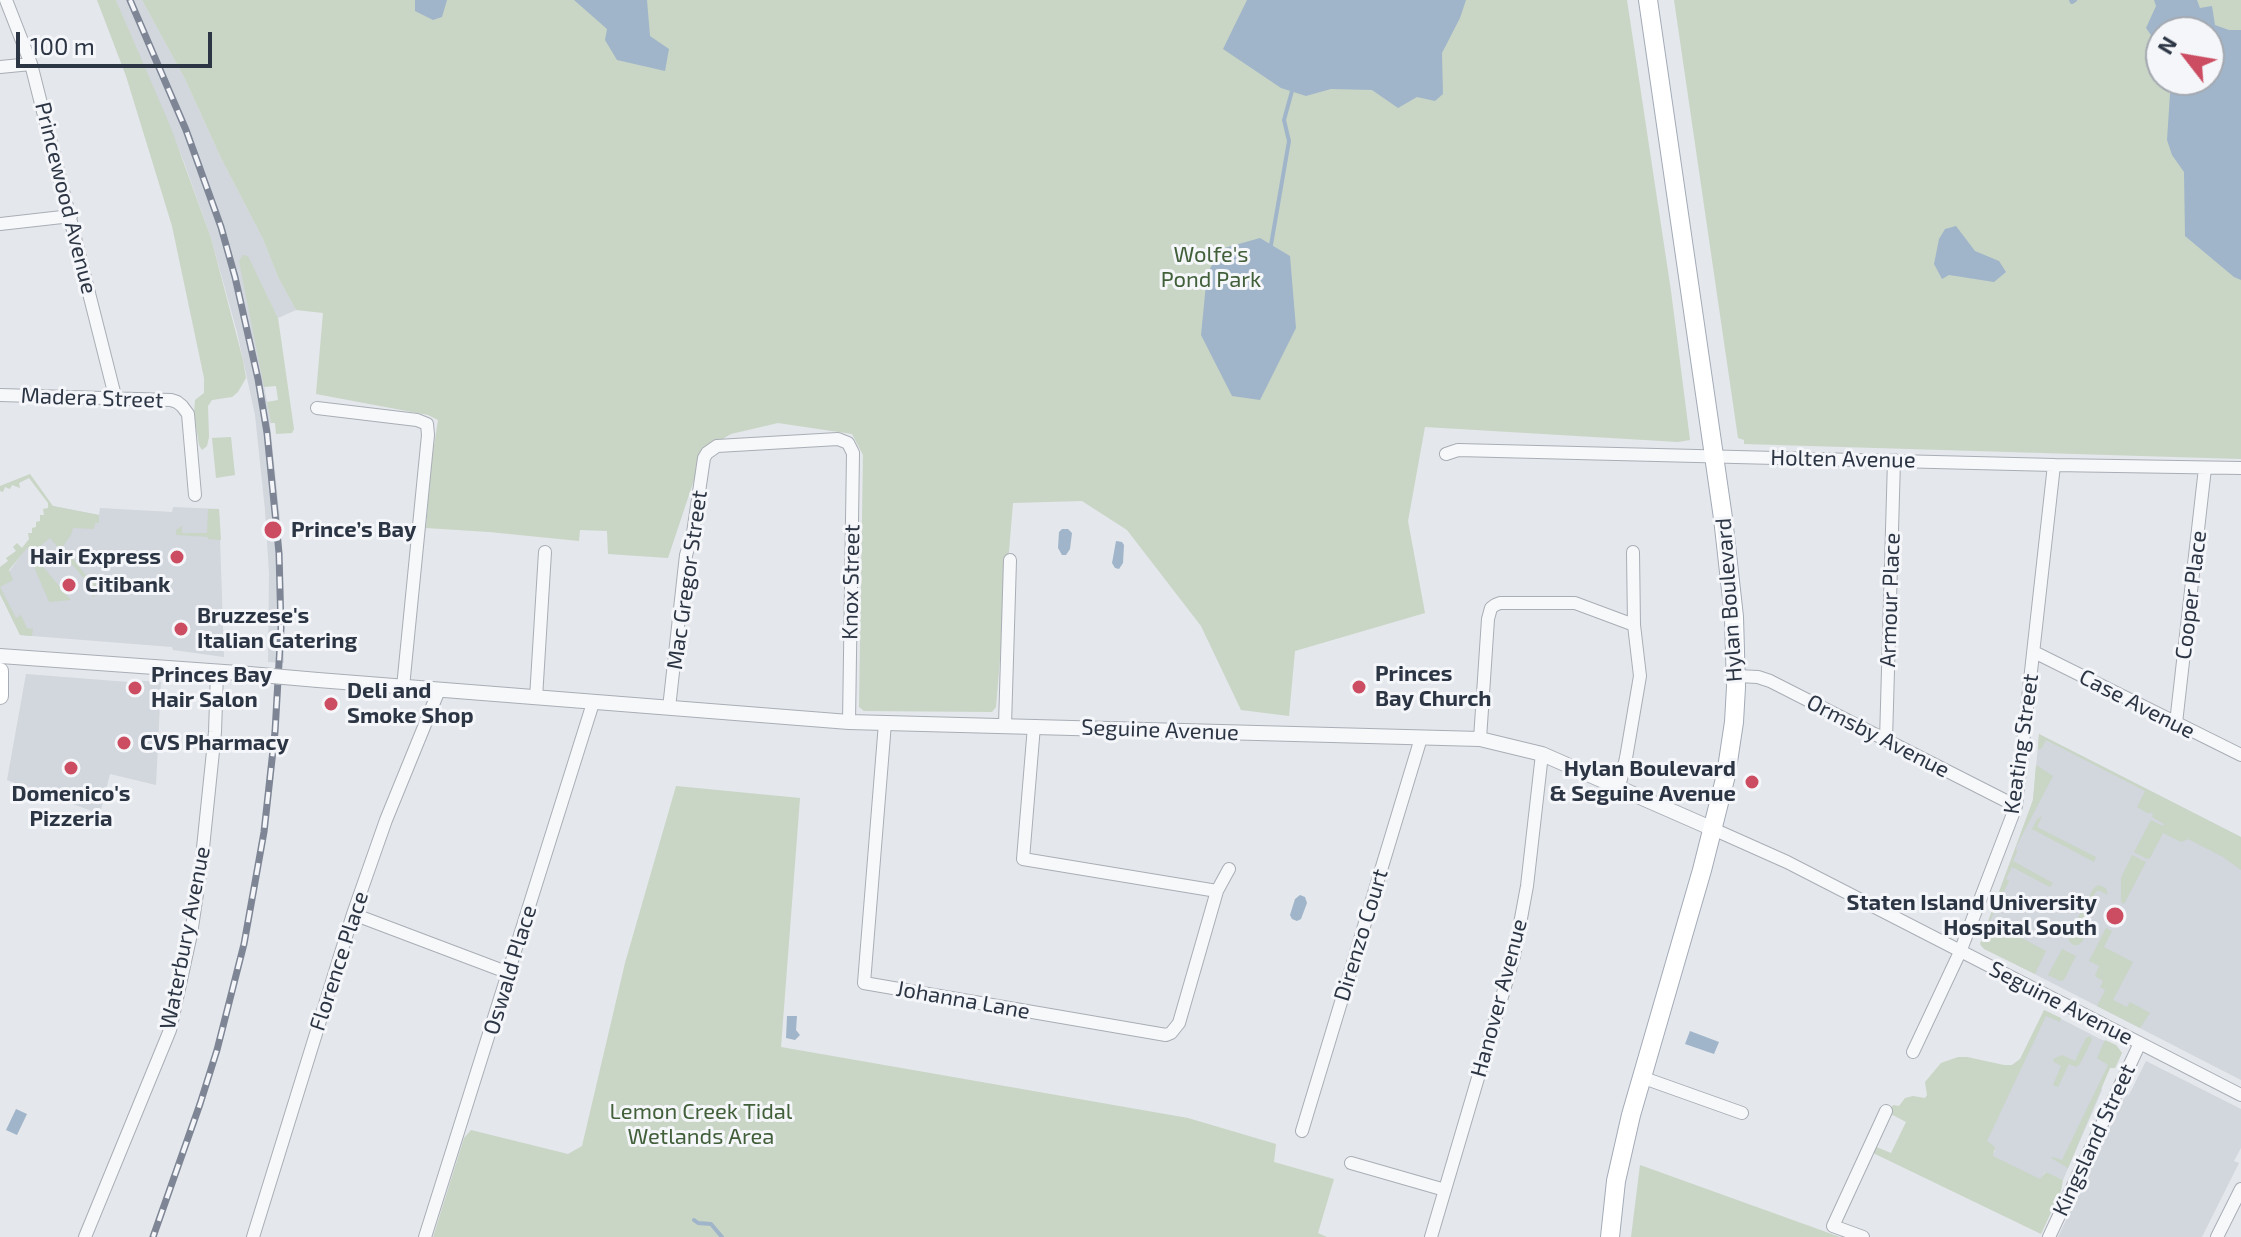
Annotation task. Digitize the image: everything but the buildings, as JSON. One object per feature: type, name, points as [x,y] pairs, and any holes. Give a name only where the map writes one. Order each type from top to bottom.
[{"type":"main road","name":"Hylan Boulevard","points":[[1610,1237],[1616,1181],[1641,1077],[1713,829],[1730,750],[1737,676],[1733,604],[1714,457],[1648,0]]},
{"type":"main road","points":[[0,671],[0,696]]},
{"type":"street","name":"Princewood Avenue","points":[[6,0],[31,64],[116,400]]},
{"type":"street","points":[[0,67],[31,64]]},
{"type":"street","points":[[0,224],[71,216]]},
{"type":"street","name":"Madera Street","points":[[0,395],[171,400],[188,414],[195,495]]},
{"type":"street","points":[[317,408],[417,420],[427,424],[403,687]]},
{"type":"street","name":"Mac Gregor Street","points":[[669,708],[686,555],[693,533],[707,453],[717,446],[838,439],[848,443]]},
{"type":"street","name":"Knox Street","points":[[848,443],[853,453],[849,722]]},
{"type":"street","name":"Holten Avenue","points":[[1446,454],[1458,450],[2241,468]]},
{"type":"street","name":"Armour Place","points":[[1886,740],[1894,460]]},
{"type":"street","name":"Keating Street","points":[[1913,1052],[1960,952],[2016,806],[2054,465]]},
{"type":"street","name":"Cooper Place","points":[[2176,723],[2205,468]]},
{"type":"street","points":[[536,698],[545,552]]},
{"type":"street","points":[[1619,787],[1640,676],[1634,625],[1633,552]]},
{"type":"street","points":[[1005,725],[1010,560]]},
{"type":"street","points":[[1480,739],[1488,619],[1495,605],[1575,603],[1634,625]]},
{"type":"street","name":"Case Avenue","points":[[2034,652],[2241,755]]},
{"type":"street","name":"Seguine Avenue","points":[[0,656],[849,722],[1480,739],[1542,754],[1787,862],[2241,1095]]},
{"type":"street","name":"Waterbury Avenue","points":[[85,1237],[170,1030],[191,934],[201,867],[215,732],[217,672]]},
{"type":"street","name":"Ormsby Avenue","points":[[1737,676],[1762,678],[2016,806]]},
{"type":"street","name":"Florence Place","points":[[253,1237],[353,914],[386,820],[439,690]]},
{"type":"street","name":"Oswald Place","points":[[425,1237],[593,703]]},
{"type":"street","name":"Johanna Lane","points":[[885,723],[864,983],[1166,1035],[1179,1023],[1217,891],[1229,869]]},
{"type":"street","points":[[1034,726],[1023,859],[1217,891]]},
{"type":"street","name":"Direnzo Court","points":[[1302,1131],[1421,738]]},
{"type":"street","name":"Hanover Avenue","points":[[1431,1237],[1514,956],[1527,886],[1542,754]]},
{"type":"street","points":[[353,914],[509,973]]},
{"type":"street","name":"Kingsland Street","points":[[2049,1237],[2140,1043]]},
{"type":"street","points":[[1641,1077],[1742,1113]]},
{"type":"street","points":[[1863,1237],[1833,1226],[1886,1111]]},
{"type":"street","points":[[1351,1163],[1445,1190]]},
{"type":"street","points":[[2217,1237],[2241,1189]]},
{"type":"shaded area","points":[[116,0],[142,0],[185,79],[296,310],[278,318],[248,257],[253,327],[271,423],[280,518],[284,663],[268,662],[269,573],[265,510],[255,415],[237,332],[211,238],[184,162]]},
{"type":"shaded area","points":[[53,506],[99,515],[100,508],[172,512],[173,507],[219,509],[224,657],[173,650],[172,647],[20,635],[0,594],[0,584]]},
{"type":"shaded area","points":[[26,674],[161,682],[156,785],[110,774],[100,814],[7,780]]},
{"type":"shaded area","name":"Staten Island University Hospital South","points":[[2039,734],[2241,837],[2241,1080],[1982,947],[1981,940],[2033,800]]},
{"type":"shaded area","points":[[2044,1010],[2116,1045],[2122,1053],[2101,1087],[2063,1180],[2045,1172],[2040,1180],[1992,1156],[1995,1151],[1986,1141],[2024,1062]]},
{"type":"shaded area","points":[[2146,1061],[2241,1109],[2241,1148],[2234,1161],[2239,1163],[2202,1237],[2058,1237],[2126,1094],[2129,1095]]},
{"type":"green space","points":[[97,0],[116,0],[171,128],[211,238],[243,360],[246,378],[238,392],[232,397],[212,400],[208,406],[209,437],[207,446],[202,450],[194,414],[195,400],[204,393],[204,378],[172,226],[126,76]]},
{"type":"green space","name":"Wolfe's Pond Park","points":[[142,0],[1627,0],[1690,440],[1678,442],[1425,427],[1408,521],[1425,613],[1295,651],[1289,716],[1241,710],[1201,626],[1127,530],[1082,501],[1013,503],[996,707],[992,712],[864,711],[859,707],[863,455],[852,434],[778,423],[731,434],[704,450],[668,558],[608,554],[607,531],[580,530],[579,541],[426,528],[438,420],[428,415],[316,394],[323,313],[296,310],[185,79]]},
{"type":"green space","points":[[1674,0],[2241,0],[2241,459],[1744,444],[1744,440],[1738,438]]},
{"type":"green space","points":[[243,255],[248,256],[278,318],[294,429],[292,433],[276,434],[275,423],[271,423],[267,402],[278,400],[276,386],[264,387],[239,261]]},
{"type":"green space","points":[[231,437],[235,475],[216,478],[212,438]]},
{"type":"green space","points":[[30,474],[53,506],[99,515],[99,523],[95,523],[94,529],[73,528],[63,546],[91,582],[98,579],[95,596],[92,597],[93,589],[50,538],[32,553],[27,548],[9,570],[13,580],[0,587],[0,567],[16,551],[13,547],[17,543],[22,548],[29,539],[28,533],[32,533],[36,522],[40,521],[40,515],[44,515],[43,509],[48,508],[48,503],[29,478],[19,483],[20,488],[12,485],[10,489],[5,487],[3,492],[0,486]]},
{"type":"green space","points":[[208,509],[219,509],[221,540],[176,535],[176,530],[182,526],[182,533],[207,533]]},
{"type":"green space","points":[[34,556],[71,600],[49,602],[35,569]]},
{"type":"green space","points":[[0,587],[16,618],[21,615],[27,628],[33,629],[32,636],[20,635],[0,594]]},
{"type":"green space","points":[[2039,734],[2241,837],[2241,870],[2188,839],[2181,842],[2163,833],[2150,858],[2134,852],[2151,820],[2164,824],[2152,817],[2150,812],[2137,807],[2145,791],[2046,740],[2038,750]]},
{"type":"green space","points":[[2036,765],[2053,776],[2016,847],[2013,861],[2053,883],[2050,887],[2012,867],[2006,879],[2009,881],[1990,921],[2046,951],[2035,974],[1984,949],[1980,944],[2033,800]]},
{"type":"green space","name":"Lemon Creek Tidal Wetlands Area","points":[[676,786],[800,798],[781,1047],[1188,1118],[1276,1144],[1274,1162],[1334,1179],[1318,1233],[1327,1237],[433,1237],[464,1138],[471,1130],[568,1154],[582,1146],[625,963]]},
{"type":"green space","points":[[2042,816],[2037,827],[2096,857],[2094,862],[2032,829]]},
{"type":"green space","points":[[2132,855],[2146,862],[2124,904],[2121,902],[2121,878]]},
{"type":"green space","points":[[2098,885],[2106,888],[2108,895],[2098,890],[2095,893],[2084,916],[2093,922],[2082,942],[2073,945],[2069,935]]},
{"type":"green space","points":[[2106,928],[2112,931],[2104,947],[2133,962],[2113,1000],[2127,1007],[2130,1002],[2150,1013],[2140,1028],[2097,1006],[2105,990],[2100,987],[2103,981],[2095,976],[2099,966],[2089,961]]},
{"type":"green space","points":[[2062,949],[2076,956],[2064,980],[2060,981],[2048,975]]},
{"type":"green space","points":[[2044,1010],[2061,1018],[2060,1022],[2046,1016],[1987,1141],[1995,1147],[1993,1156],[2040,1179],[2046,1172],[2063,1180],[2041,1234],[1871,1152],[1874,1146],[1891,1153],[1906,1122],[1889,1113],[1893,1105],[1899,1106],[1905,1098],[1913,1096],[1925,1098],[1925,1082],[1941,1063],[1967,1057],[2012,1065],[2020,1059]]},
{"type":"green space","points":[[2090,1036],[2092,1040],[2080,1064],[2076,1067],[2069,1064],[2058,1087],[2053,1085],[2061,1066],[2053,1059],[2062,1055],[2075,1061],[2086,1038]]},
{"type":"green space","points":[[2105,1040],[2116,1045],[2122,1053],[2115,1068],[2110,1068],[2068,1168],[2051,1158],[2062,1160],[2108,1065],[2097,1058]]},
{"type":"green space","points":[[1640,1165],[1840,1237],[1631,1237]]},
{"type":"water","points":[[415,0],[447,0],[442,17],[433,20],[415,11]]},
{"type":"water","points":[[574,0],[647,0],[650,36],[669,49],[665,71],[617,60],[605,40],[607,29]]},
{"type":"water","points":[[1247,0],[1466,0],[1442,53],[1443,94],[1435,101],[1417,97],[1398,108],[1372,90],[1331,89],[1306,96],[1281,88],[1223,49]]},
{"type":"water","points":[[2154,0],[2197,0],[2200,8],[2212,6],[2214,16],[2151,16],[2156,6]]},
{"type":"water","points":[[2225,29],[2241,30],[2241,280],[2185,236],[2184,172],[2172,155],[2167,140],[2170,96],[2225,96]]},
{"type":"water","points":[[1956,226],[1975,251],[1999,261],[2006,272],[1994,282],[1949,275],[1942,279],[1934,264],[1939,239],[1945,229]]},
{"type":"water","points":[[1260,238],[1290,256],[1296,328],[1260,400],[1232,396],[1201,335],[1207,274],[1221,249]]},
{"type":"water","points":[[1062,529],[1072,533],[1066,555],[1062,555],[1058,548]]},
{"type":"water","points":[[1116,541],[1124,545],[1123,563],[1119,569],[1112,563]]},
{"type":"water","points":[[1300,895],[1305,897],[1307,903],[1301,919],[1297,921],[1290,915],[1295,899]]},
{"type":"water","points":[[787,1016],[797,1016],[796,1030],[800,1035],[795,1040],[786,1038]]},
{"type":"water","points":[[1690,1031],[1719,1042],[1714,1054],[1685,1044]]},
{"type":"water","points":[[16,1109],[27,1114],[17,1135],[6,1130]]},
{"type":"waterway","points":[[2071,0],[2075,0]]},
{"type":"waterway","points":[[1271,245],[1289,141],[1284,120],[1292,91]]},
{"type":"waterway","points":[[694,1220],[711,1224],[722,1237]]},
{"type":"railway","points":[[130,0],[186,130],[221,227],[235,277],[267,433],[279,553],[281,628],[275,732],[264,832],[244,944],[217,1050],[153,1237]]},
{"type":"place","name":"Prince’s Bay","points":[[273,530]]},
{"type":"place","name":"Hair Express","points":[[177,557]]},
{"type":"place","name":"Citibank","points":[[69,585]]},
{"type":"place","name":"Bruzzese's Italian Catering","points":[[181,629]]},
{"type":"place","name":"Princes Bay Church","points":[[1359,687]]},
{"type":"place","name":"Princes Bay Hair Salon","points":[[135,688]]},
{"type":"place","name":"Deli and Smoke Shop","points":[[331,704]]},
{"type":"place","name":"CVS Pharmacy","points":[[124,743]]},
{"type":"place","name":"Domenico's Pizzeria","points":[[71,768]]},
{"type":"place","name":"Hylan Boulevard & Seguine Avenue","points":[[1752,782]]},
{"type":"place","name":"Staten Island University Hospital South","points":[[2115,916]]}]
